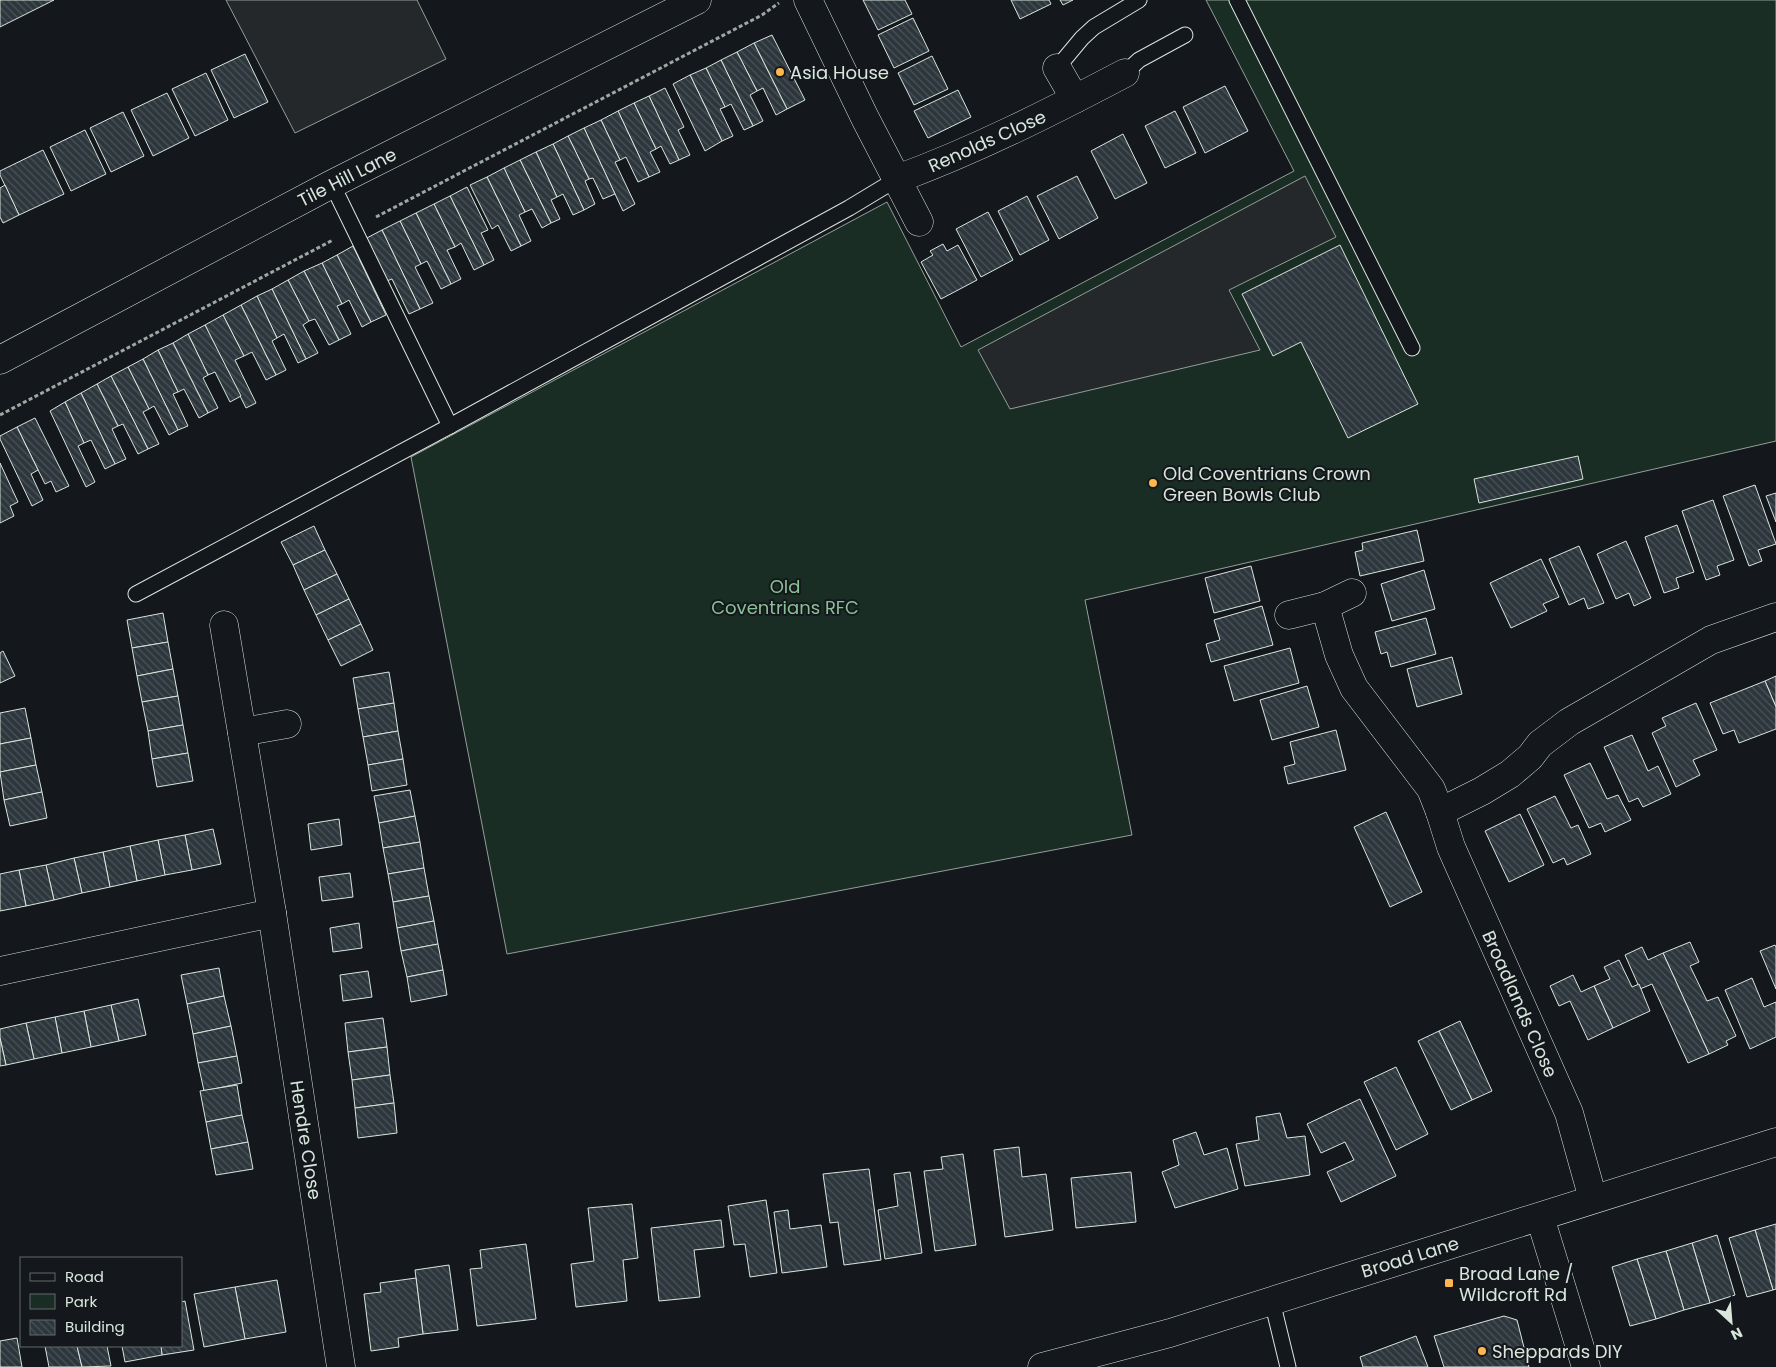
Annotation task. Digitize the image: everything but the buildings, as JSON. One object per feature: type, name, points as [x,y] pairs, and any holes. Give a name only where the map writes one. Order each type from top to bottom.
[{"type":"street","name":"Tile Hill Lane","points":[[0,360],[332,184],[697,0]]},
{"type":"street","points":[[808,0],[865,118],[919,222]]},
{"type":"street","points":[[1057,68],[1075,99]]},
{"type":"street","name":"Renolds Close","points":[[897,179],[947,160],[1042,117],[1125,73]]},
{"type":"street","points":[[1289,615],[1325,606],[1352,593]]},
{"type":"street","name":"Broadlands Close","points":[[1325,606],[1339,655],[1354,688],[1431,789],[1451,847],[1569,1113],[1594,1199]]},
{"type":"street","points":[[1440,812],[1482,791],[1510,774],[1551,735],[1578,717],[1711,640],[1776,617]]},
{"type":"street","name":"Hendre Close","points":[[224,624],[272,913],[341,1367]]},
{"type":"street","points":[[242,732],[287,724]]},
{"type":"street","points":[[0,971],[272,913]]},
{"type":"street","name":"Broad Lane","points":[[1042,1367],[1170,1333],[1776,1142]]},
{"type":"street","points":[[1540,1217],[1586,1367]]},
{"type":"lane","points":[[1057,68],[1082,38],[1094,27],[1139,0]]},
{"type":"lane","points":[[1238,0],[1412,348]]},
{"type":"lane","points":[[1125,73],[1139,60],[1184,35]]},
{"type":"lane","points":[[136,594],[450,426],[849,208],[897,179]]},
{"type":"lane","points":[[332,184],[450,426]]},
{"type":"lane","points":[[1272,1301],[1288,1367]]},
{"type":"path","points":[[0,415],[762,15],[783,0]]},
{"type":"green space","name":"Old Coventrians RFC","points":[[1206,0],[1776,0],[1776,441],[1085,600],[1132,835],[507,954],[411,457],[887,202],[961,347],[1294,171]]},
{"type":"shaded area","points":[[226,0],[417,0],[446,59],[295,133]]},
{"type":"shaded area","points":[[1305,176],[1336,237],[1229,290],[1260,350],[1010,409],[978,350]]},
{"type":"place","name":"Asia House","points":[[780,72]]},
{"type":"place","name":"Old Coventrians Crown Green Bowls Club","points":[[1153,483]]},
{"type":"place","name":"Broad Lane / Wildcroft Rd","points":[[1449,1283]]},
{"type":"place","name":"Sheppards DIY","points":[[1482,1351]]}]
